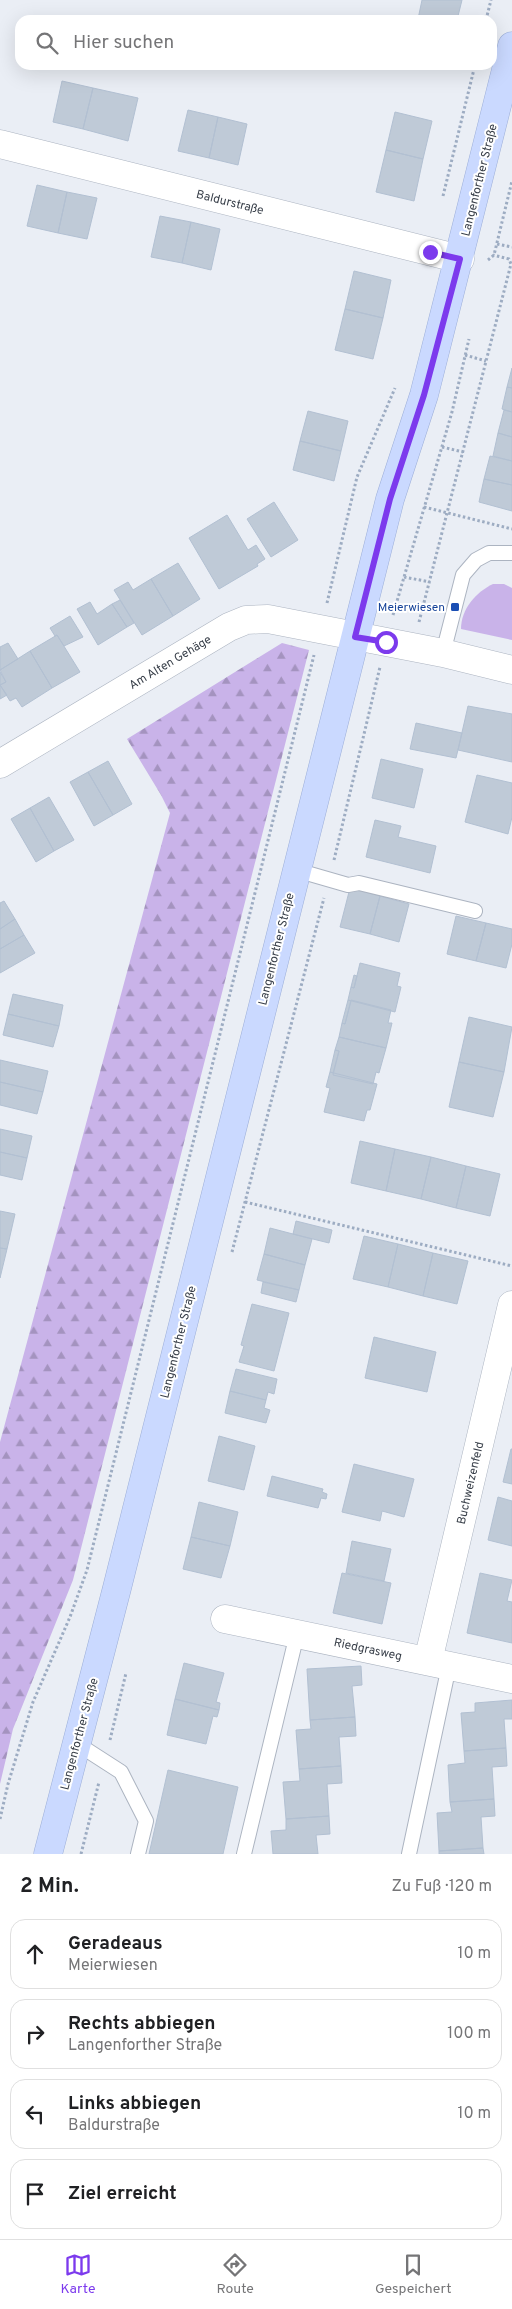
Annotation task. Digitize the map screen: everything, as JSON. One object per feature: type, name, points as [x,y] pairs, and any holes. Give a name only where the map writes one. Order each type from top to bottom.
[{"type":"main road","name":"Langenforther Straße","points":[[48,1854],[390,499],[424,395],[460,259],[512,46]]},
{"type":"street","name":"Baldurstraße","points":[[0,144],[460,259]]},
{"type":"street","name":"Am Alten Gehäge","points":[[0,764],[229,627],[246,620],[268,619],[355,637]]},
{"type":"street","points":[[355,637],[412,646],[512,670]]},
{"type":"street","name":"Buchweizenfeld","points":[[438,1664],[512,1305]]},
{"type":"street","name":"Riedgrasweg","points":[[224,1619],[512,1679]]},
{"type":"lane","points":[[443,653],[463,575],[476,560],[489,553],[512,553]]},
{"type":"lane","points":[[296,870],[348,885],[359,883],[474,911]]},
{"type":"lane","points":[[244,1854],[297,1634]]},
{"type":"lane","points":[[409,1854],[438,1664]]},
{"type":"lane","points":[[76,1743],[105,1759],[121,1772],[146,1821],[138,1854]]},
{"type":"path","points":[[487,15],[491,0]]},
{"type":"path","points":[[441,204],[474,70]]},
{"type":"path","points":[[486,270],[488,260],[494,255],[512,181]]},
{"type":"path","points":[[497,244],[512,247]]},
{"type":"path","points":[[412,646],[511,264],[509,259],[494,255]]},
{"type":"path","points":[[230,1260],[329,879],[386,642],[442,447],[470,336]]},
{"type":"path","points":[[465,355],[486,361]]},
{"type":"path","points":[[0,1819],[8,1784],[33,1702],[70,1616],[87,1570],[357,477],[397,383]]},
{"type":"path","points":[[442,447],[463,452]]},
{"type":"path","points":[[424,507],[512,529]]},
{"type":"path","points":[[404,577],[430,582]]},
{"type":"path","points":[[245,1202],[512,1266]]},
{"type":"path","points":[[81,1854],[128,1663]]},
{"type":"green space","points":[[493,584],[504,584],[512,588],[512,640],[461,629],[464,615],[475,596]]},
{"type":"green space","points":[[282,643],[309,650],[73,1580],[13,1729],[0,1784],[0,1442],[170,813],[127,739]]},
{"type":"building","points":[[422,0],[462,0],[458,15],[419,15]]},
{"type":"building","points":[[62,81],[93,88],[83,129],[53,122]]},
{"type":"building","points":[[93,88],[138,98],[128,141],[83,129]]},
{"type":"building","points":[[188,110],[218,117],[209,158],[178,151]]},
{"type":"building","points":[[395,112],[432,121],[423,159],[386,150]]},
{"type":"building","points":[[218,117],[247,124],[238,165],[209,158]]},
{"type":"building","points":[[386,150],[423,159],[414,201],[376,192]]},
{"type":"building","points":[[37,185],[67,192],[58,233],[27,226]]},
{"type":"building","points":[[67,192],[97,198],[87,239],[58,233]]},
{"type":"building","points":[[160,216],[191,222],[182,263],[151,257]]},
{"type":"building","points":[[191,222],[220,229],[211,270],[182,263]]},
{"type":"building","points":[[354,271],[391,280],[383,318],[345,309]]},
{"type":"building","points":[[345,309],[383,318],[373,359],[335,350]]},
{"type":"building","points":[[512,368],[512,388],[507,387]]},
{"type":"building","points":[[507,387],[512,388],[512,412],[502,409]]},
{"type":"building","points":[[504,410],[512,412],[512,437],[498,433]]},
{"type":"building","points":[[308,411],[348,421],[341,451],[300,441]]},
{"type":"building","points":[[498,433],[512,437],[512,461],[493,456]]},
{"type":"building","points":[[300,441],[341,451],[334,481],[293,470]]},
{"type":"building","points":[[490,456],[512,461],[512,485],[484,479]]},
{"type":"building","points":[[484,479],[512,485],[512,511],[479,502]]},
{"type":"building","points":[[274,502],[298,540],[271,557],[247,519]]},
{"type":"building","points":[[227,515],[248,550],[256,545],[265,559],[257,564],[258,566],[219,589],[189,538]]},
{"type":"building","points":[[178,563],[200,599],[173,616],[151,579]]},
{"type":"building","points":[[151,579],[173,616],[142,635],[114,590],[128,582],[133,590]]},
{"type":"building","points":[[120,600],[134,623],[127,627],[112,604]]},
{"type":"building","points":[[90,602],[97,614],[112,604],[127,627],[98,645],[77,609]]},
{"type":"building","points":[[70,616],[83,637],[64,646],[50,628]]},
{"type":"building","points":[[57,635],[80,672],[52,688],[30,651]]},
{"type":"building","points":[[8,643],[18,659],[0,670],[0,647]]},
{"type":"building","points":[[30,651],[52,688],[22,707],[16,698],[10,701],[0,685],[6,682],[0,670]]},
{"type":"building","points":[[0,672],[6,682],[0,685]]},
{"type":"building","points":[[0,685],[7,695],[0,699]]},
{"type":"building","points":[[468,706],[512,714],[512,762],[458,750]]},
{"type":"building","points":[[416,723],[462,733],[456,758],[410,749]]},
{"type":"building","points":[[381,759],[423,769],[414,808],[372,798]]},
{"type":"building","points":[[108,761],[132,804],[113,815],[88,772]]},
{"type":"building","points":[[88,772],[113,815],[94,826],[70,782]]},
{"type":"building","points":[[477,775],[512,783],[512,817],[508,834],[465,822]]},
{"type":"building","points":[[49,797],[74,840],[54,851],[30,808]]},
{"type":"building","points":[[30,808],[54,851],[36,862],[11,819]]},
{"type":"building","points":[[375,820],[401,826],[398,837],[436,846],[430,873],[366,857]]},
{"type":"building","points":[[350,888],[380,896],[370,934],[340,927]]},
{"type":"building","points":[[380,896],[409,904],[399,942],[370,934]]},
{"type":"building","points":[[4,901],[15,919],[0,929],[0,903]]},
{"type":"building","points":[[456,916],[486,923],[476,961],[447,954]]},
{"type":"building","points":[[15,919],[24,935],[0,949],[0,929]]},
{"type":"building","points":[[486,923],[512,929],[512,944],[506,968],[476,961]]},
{"type":"building","points":[[24,935],[35,953],[0,973],[0,949]]},
{"type":"building","points":[[360,963],[400,973],[397,986],[401,987],[395,1012],[348,1000],[351,987],[354,988]]},
{"type":"building","points":[[354,975],[357,976],[354,988],[351,987]]},
{"type":"building","points":[[13,994],[63,1005],[59,1026],[8,1014]]},
{"type":"building","points":[[348,1000],[351,1001],[345,1024],[342,1023]]},
{"type":"building","points":[[351,1000],[391,1010],[388,1023],[392,1023],[386,1048],[339,1037],[342,1023],[345,1024]]},
{"type":"building","points":[[8,1014],[59,1026],[53,1047],[3,1035]]},
{"type":"building","points":[[469,1017],[512,1027],[504,1072],[459,1062]]},
{"type":"building","points":[[339,1037],[386,1048],[379,1073],[376,1072],[373,1084],[333,1075],[339,1051],[335,1050]]},
{"type":"building","points":[[335,1050],[339,1051],[333,1073],[330,1072]]},
{"type":"building","points":[[0,1060],[48,1071],[43,1092],[0,1082]]},
{"type":"building","points":[[459,1062],[504,1072],[493,1117],[449,1107]]},
{"type":"building","points":[[330,1072],[377,1084],[370,1110],[367,1110],[364,1121],[324,1112],[330,1088],[326,1087]]},
{"type":"building","points":[[0,1082],[43,1092],[37,1114],[0,1105]]},
{"type":"building","points":[[0,1129],[32,1136],[27,1158],[0,1152]]},
{"type":"building","points":[[360,1141],[395,1149],[386,1191],[351,1183]]},
{"type":"building","points":[[395,1149],[431,1157],[421,1199],[386,1191]]},
{"type":"building","points":[[0,1152],[27,1158],[22,1180],[0,1175]]},
{"type":"building","points":[[431,1157],[466,1166],[456,1208],[421,1199]]},
{"type":"building","points":[[466,1166],[500,1174],[490,1216],[456,1208]]},
{"type":"building","points":[[0,1211],[15,1214],[7,1249],[0,1248]]},
{"type":"building","points":[[296,1221],[332,1230],[329,1243],[293,1234]]},
{"type":"building","points":[[270,1228],[312,1239],[305,1265],[264,1254]]},
{"type":"building","points":[[364,1236],[398,1244],[388,1287],[353,1279]]},
{"type":"building","points":[[398,1244],[433,1253],[423,1296],[388,1287]]},
{"type":"building","points":[[0,1248],[7,1249],[0,1278]]},
{"type":"building","points":[[433,1253],[468,1261],[457,1304],[423,1296]]},
{"type":"building","points":[[264,1254],[305,1265],[299,1290],[257,1280]]},
{"type":"building","points":[[263,1282],[299,1290],[296,1302],[261,1293]]},
{"type":"building","points":[[252,1304],[289,1313],[274,1371],[239,1362],[244,1346],[241,1345]]},
{"type":"building","points":[[374,1337],[436,1352],[427,1392],[365,1378]]},
{"type":"building","points":[[236,1369],[277,1379],[274,1394],[268,1392],[266,1400],[230,1391]]},
{"type":"building","points":[[230,1391],[266,1400],[264,1408],[270,1410],[266,1423],[225,1413]]},
{"type":"building","points":[[219,1436],[255,1446],[244,1490],[208,1481]]},
{"type":"building","points":[[512,1449],[512,1484],[503,1482]]},
{"type":"building","points":[[354,1464],[414,1479],[404,1517],[382,1511],[380,1521],[342,1512]]},
{"type":"building","points":[[272,1476],[323,1489],[322,1492],[327,1494],[326,1499],[321,1498],[318,1508],[267,1496]]},
{"type":"building","points":[[498,1497],[512,1501],[512,1546],[488,1540]]},
{"type":"building","points":[[199,1502],[238,1512],[230,1546],[191,1537]]},
{"type":"building","points":[[191,1537],[230,1546],[221,1578],[183,1569]]},
{"type":"building","points":[[352,1541],[391,1549],[384,1581],[346,1573]]},
{"type":"building","points":[[342,1573],[391,1583],[382,1624],[333,1613]]},
{"type":"building","points":[[480,1573],[512,1580],[507,1601],[512,1602],[512,1643],[467,1633]]},
{"type":"building","points":[[184,1663],[224,1673],[216,1702],[220,1703],[219,1710],[175,1699]]},
{"type":"building","points":[[361,1666],[362,1685],[352,1686],[355,1717],[310,1720],[307,1669]]},
{"type":"building","points":[[175,1699],[219,1710],[217,1717],[213,1716],[206,1744],[167,1735]]},
{"type":"building","points":[[512,1700],[512,1719],[504,1719],[506,1748],[464,1751],[461,1713],[475,1712],[475,1703]]},
{"type":"building","points":[[355,1717],[356,1736],[339,1737],[341,1766],[299,1769],[296,1730],[311,1729],[310,1720]]},
{"type":"building","points":[[506,1748],[507,1766],[492,1767],[494,1799],[450,1802],[448,1765],[465,1763],[464,1751]]},
{"type":"building","points":[[341,1766],[342,1783],[327,1784],[329,1816],[286,1819],[283,1782],[300,1781],[299,1769]]},
{"type":"building","points":[[168,1770],[238,1787],[223,1854],[149,1854]]},
{"type":"building","points":[[494,1799],[495,1816],[481,1817],[483,1848],[439,1851],[437,1813],[452,1812],[450,1802]]},
{"type":"building","points":[[329,1816],[330,1834],[316,1835],[318,1854],[273,1854],[271,1831],[286,1830],[286,1819]]},
{"type":"building","points":[[483,1848],[484,1854],[439,1854],[439,1851]]},
{"type":"place","name":"Meierwiesen","points":[[455,607]]},
{"type":"route","points":[[386,642],[355,637],[390,499],[424,395],[460,259],[430,252]]}]
